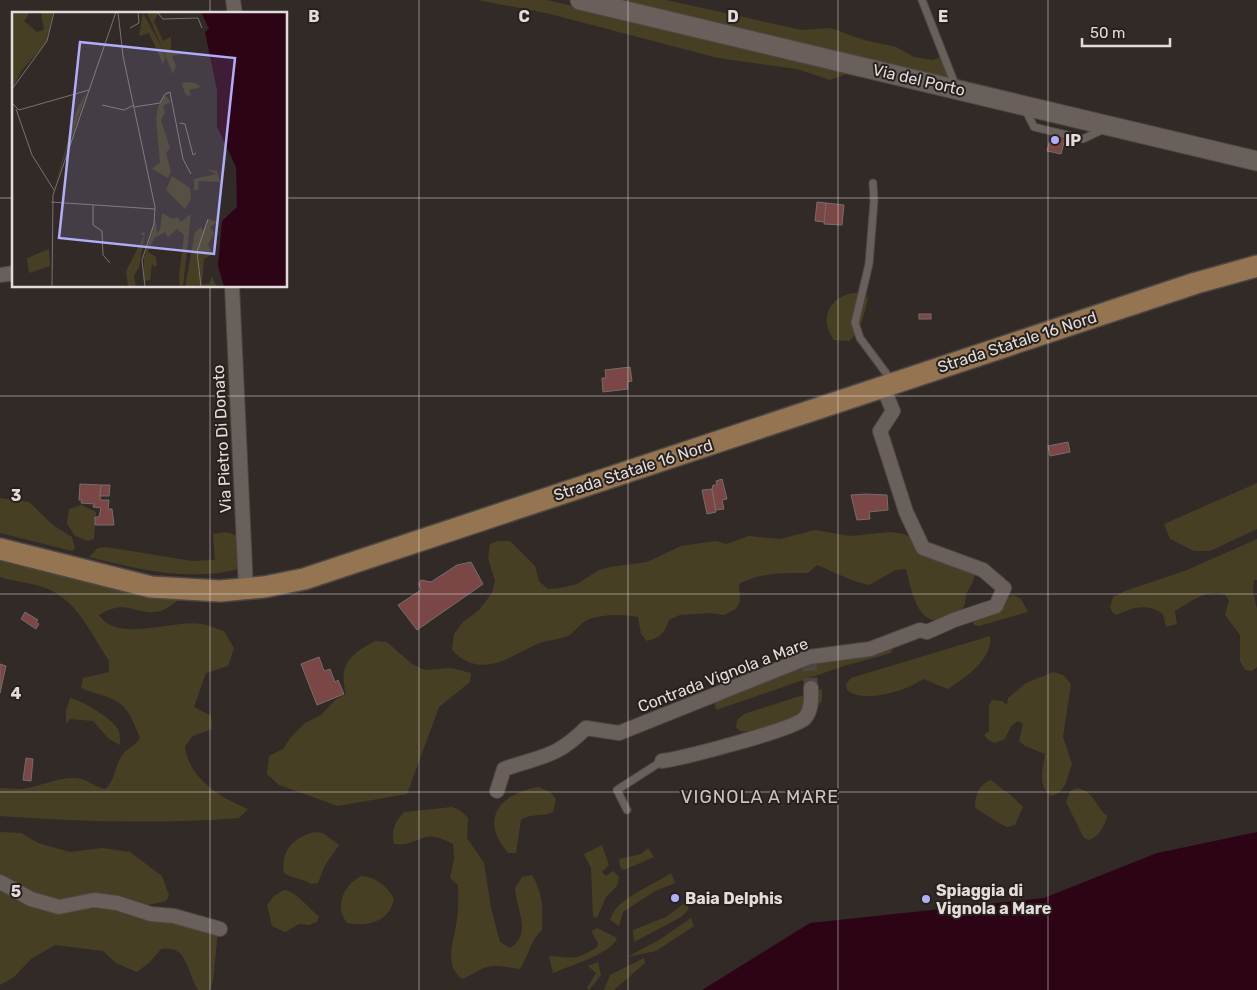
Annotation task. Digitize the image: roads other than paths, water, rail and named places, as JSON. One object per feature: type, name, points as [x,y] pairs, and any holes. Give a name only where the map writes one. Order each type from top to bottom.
[{"type":"main road","name":"Strada Statale 16 Nord","points":[[0,549],[151,587],[220,591],[246,589],[304,579],[1196,283],[1257,266]]},
{"type":"street","name":"Via del Porto","points":[[580,0],[1257,161]]},
{"type":"street","name":"Via Pietro Di Donato","points":[[232,288],[246,589]]},
{"type":"street","name":"Contrada Vignola a Mare","points":[[497,791],[504,769],[549,756],[570,745],[586,728],[619,733],[809,658],[870,649],[920,630],[927,632],[954,620],[996,606],[1004,588],[983,570],[923,548],[906,512],[880,431],[893,411],[888,385]]},
{"type":"street","points":[[662,761],[688,758],[780,730],[805,718],[810,708],[811,688]]},
{"type":"street","points":[[0,882],[31,899],[58,908],[94,900],[117,903],[151,914],[174,916],[220,929]]},
{"type":"lane","points":[[922,0],[957,89]]},
{"type":"lane","points":[[872,183],[874,201],[869,264],[855,323],[860,338],[888,385]]},
{"type":"lane","points":[[627,810],[618,790],[662,761]]},
{"type":"tunnel","points":[[809,657],[811,688]]},
{"type":"place","name":"IP","points":[[1055,140]]},
{"type":"place","name":"Baia Delphis","points":[[675,898]]},
{"type":"place","name":"Spiaggia di Vignola a Mare","points":[[926,899]]},
{"type":"district","name":"VIGNOLA A MARE","points":[[760,797]]}]
